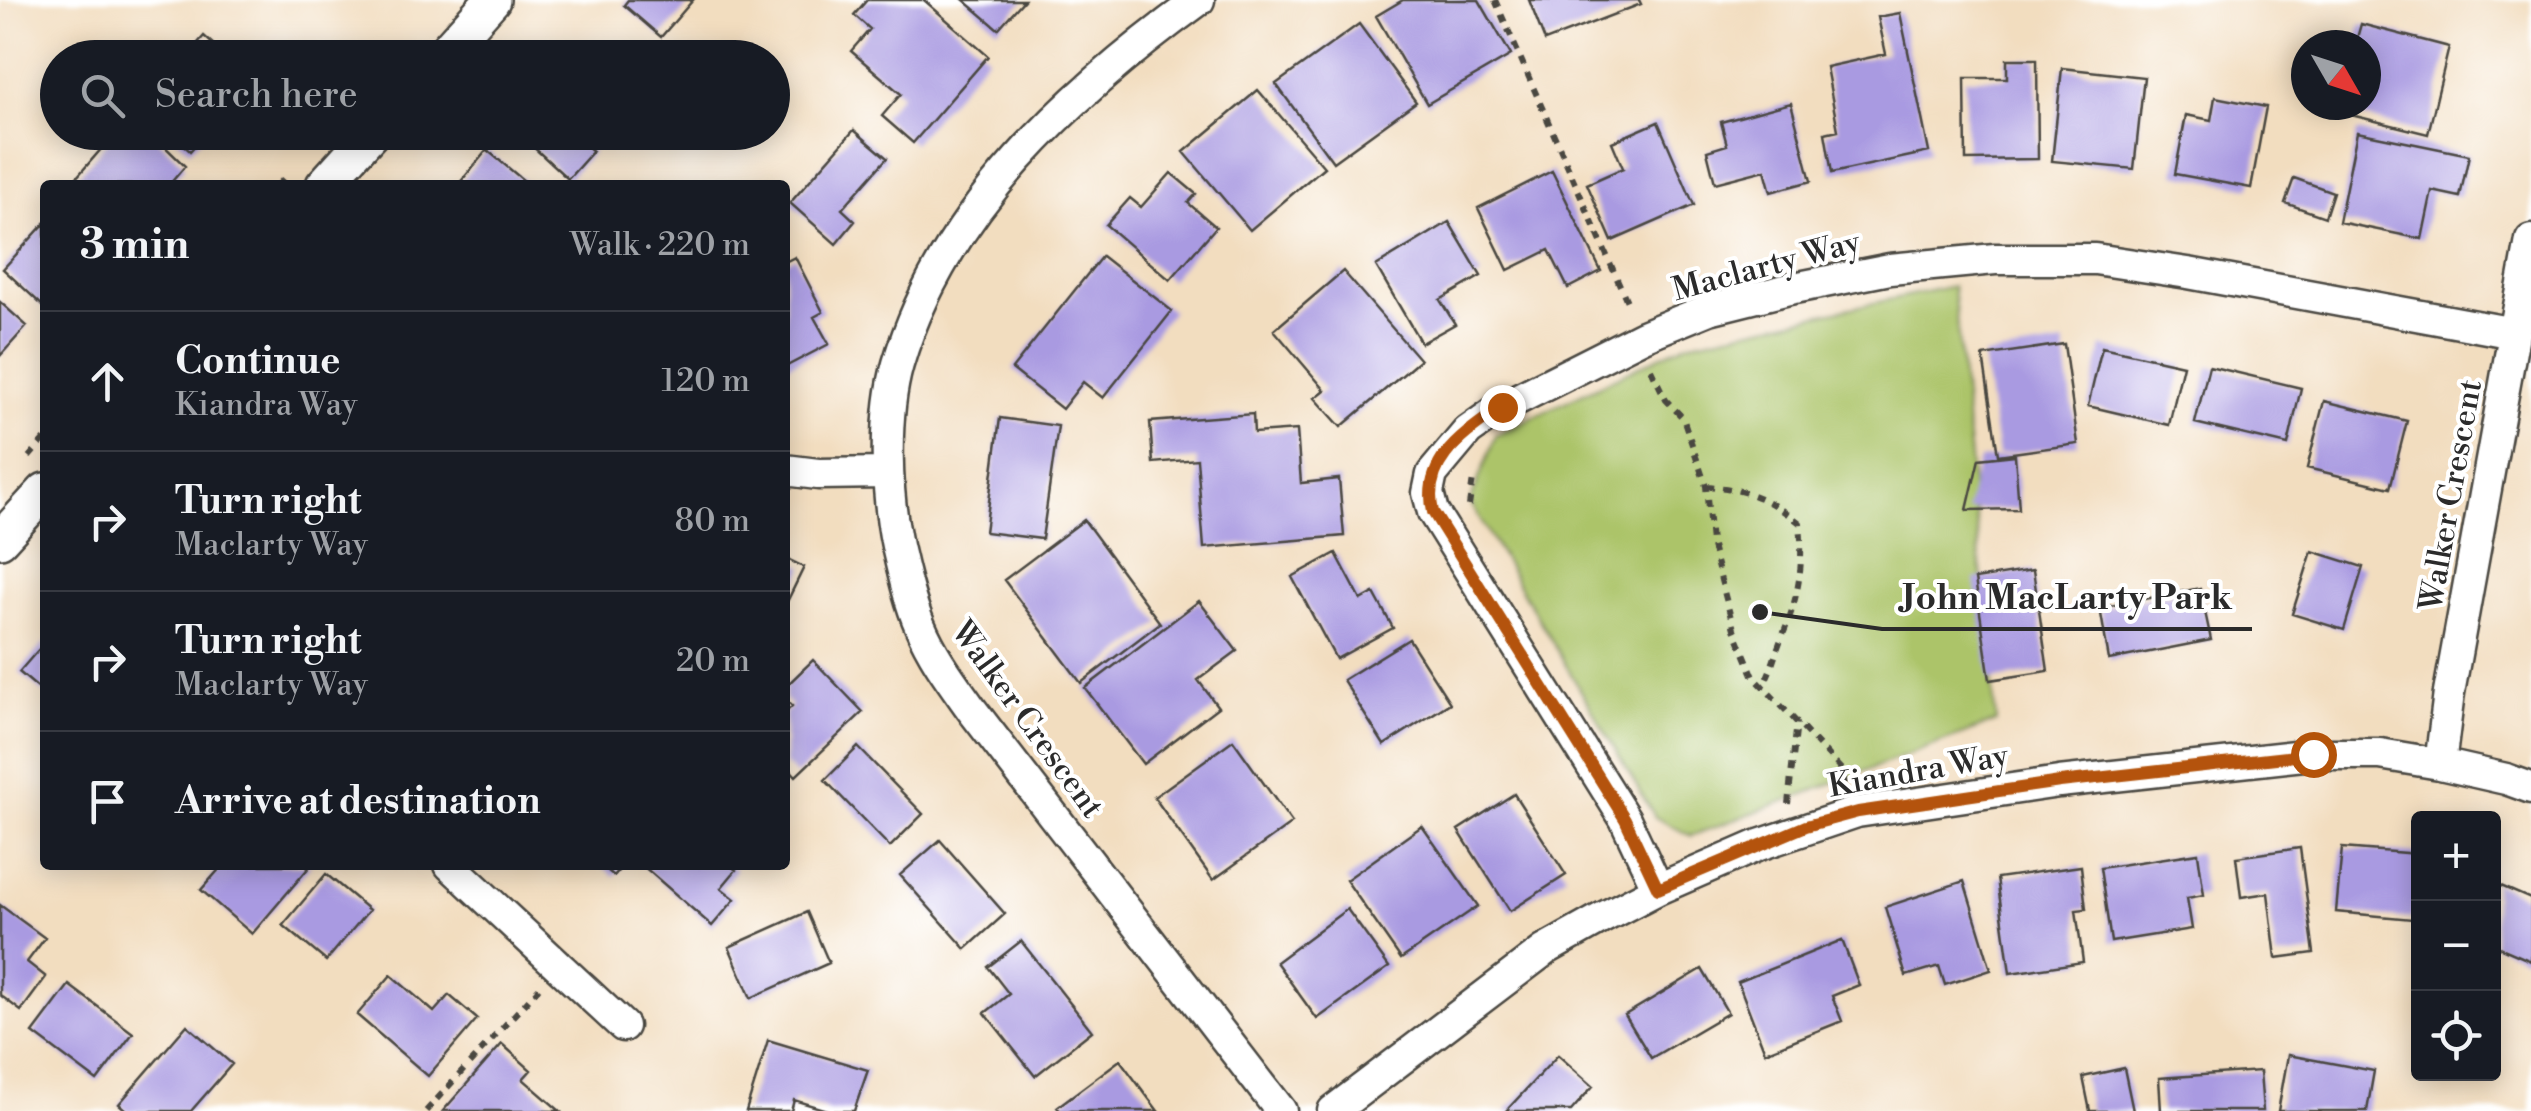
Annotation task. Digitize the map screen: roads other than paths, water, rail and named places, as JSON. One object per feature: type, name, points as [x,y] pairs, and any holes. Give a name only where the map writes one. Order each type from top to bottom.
[{"type":"street","points":[[456,40],[492,0]]},
{"type":"street","name":"Walker Crescent","points":[[1199,0],[1062,112],[997,185],[956,241],[922,300],[897,367],[888,504],[905,582],[919,624],[938,660],[972,710],[1281,1111]]},
{"type":"street","points":[[329,180],[356,150]]},
{"type":"street","name":"Walker Crescent","points":[[2440,764],[2449,693],[2531,240]]},
{"type":"street","name":"Maclarty Way","points":[[1658,889],[1625,819],[1433,512],[1428,492],[1432,474],[1468,432],[1502,407],[1643,336],[1709,309],[1789,288],[1890,269],[1995,260],[2096,259],[2514,334]]},
{"type":"street","points":[[790,471],[887,474]]},
{"type":"street","points":[[0,540],[40,497]]},
{"type":"street","name":"Kiandra Way","points":[[1334,1111],[1546,950],[1658,889],[1806,826],[1884,806],[2313,754],[2380,754],[2440,764],[2531,788]]},
{"type":"street","points":[[455,870],[623,1026]]},
{"type":"place","name":"John MacLarty Park","points":[[1760,612]]}]
